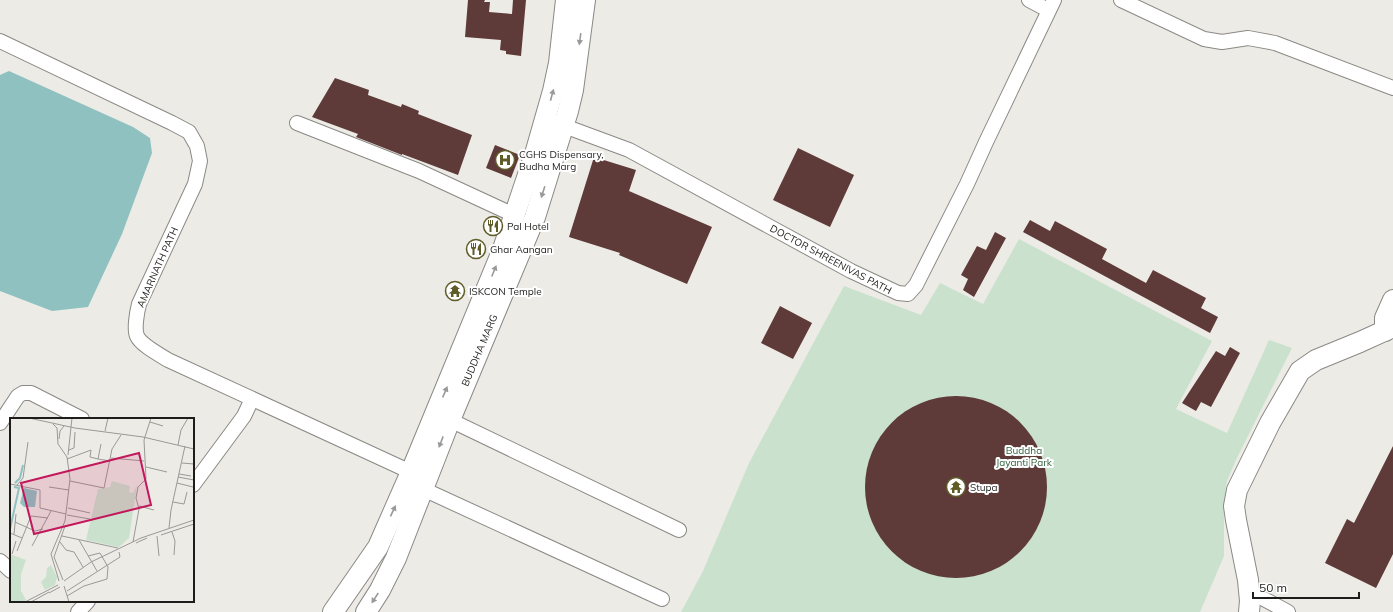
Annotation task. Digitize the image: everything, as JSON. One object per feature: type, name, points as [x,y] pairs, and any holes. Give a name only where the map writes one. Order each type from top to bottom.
[{"type":"main road","name":"BUDDHA MARG","points":[[378,547],[411,472],[503,249],[553,91],[559,63],[566,0]]},
{"type":"main road","name":"BUDDHA MARG","points":[[366,612],[380,590],[396,558],[450,420],[535,217],[564,126],[573,90],[585,0]]},
{"type":"main road","points":[[1245,604],[1248,580],[1234,506],[1237,490],[1270,423],[1300,371],[1316,360],[1389,329],[1385,318],[1393,300]]},
{"type":"main road","points":[[374,575],[378,547]]},
{"type":"main road","points":[[333,612],[378,547]]},
{"type":"main road","points":[[350,612],[374,575],[396,558]]},
{"type":"street","points":[[1029,0],[1051,5]]},
{"type":"street","points":[[1121,0],[1204,39],[1222,42],[1248,38],[1275,43],[1393,88]]},
{"type":"street","name":"DOCTOR SHREENIVAS PATH","points":[[545,120],[629,150],[850,271],[898,294],[908,294],[916,285],[968,184],[986,142],[1051,5]]},
{"type":"street","name":"AMARNATH PATH","points":[[0,41],[189,132],[197,146],[200,162],[195,184],[138,304],[136,319],[137,336],[145,345],[168,360],[411,472]]},
{"type":"street","points":[[297,123],[419,171],[514,215]]},
{"type":"street","points":[[0,423],[18,396],[23,393],[31,393],[80,418]]},
{"type":"street","points":[[196,477],[244,416],[252,399]]},
{"type":"street","points":[[450,420],[679,530]]},
{"type":"street","points":[[423,489],[662,599]]},
{"type":"street","points":[[0,562],[10,570]]},
{"type":"street","points":[[78,612],[87,602]]},
{"type":"street","points":[[1245,604],[1288,612]]},
{"type":"green space","name":"Buddha Jayanti Park","points":[[1019,239],[1212,341],[1176,409],[1227,433],[1269,340],[1292,348],[1227,481],[1224,501],[1224,556],[1200,612],[681,612],[703,571],[749,463],[844,286],[921,315],[940,283],[983,304]]},
{"type":"water","points":[[9,71],[133,127],[150,138],[152,153],[122,234],[88,307],[52,311],[0,291],[0,75]]},
{"type":"building","points":[[468,0],[485,0],[484,2],[490,2],[489,12],[512,14],[513,0],[526,0],[521,56],[506,54],[506,51],[500,50],[501,40],[465,37]]},
{"type":"building","points":[[335,78],[369,90],[368,95],[401,107],[402,104],[419,111],[418,114],[472,135],[458,175],[356,137],[358,134],[312,117]]},
{"type":"building","points":[[495,145],[520,155],[511,178],[486,168]]},
{"type":"building","points":[[798,148],[854,175],[830,227],[773,200]]},
{"type":"building","points":[[594,157],[636,170],[629,191],[712,227],[687,284],[619,255],[620,253],[569,237]]},
{"type":"building","points":[[1030,220],[1050,231],[1055,221],[1107,249],[1102,259],[1146,283],[1153,270],[1206,298],[1201,308],[1218,317],[1210,333],[1023,232]]},
{"type":"building","points":[[995,232],[1006,238],[974,297],[963,290],[968,279],[961,275],[977,246],[986,250]]},
{"type":"building","points":[[780,306],[812,323],[793,359],[761,343]]},
{"type":"building","points":[[1230,347],[1240,353],[1211,407],[1201,402],[1196,411],[1182,403],[1216,351],[1225,356]]},
{"type":"building","name":"Stupa","points":[[956,396],[974,398],[991,403],[999,407],[1020,423],[1036,444],[1040,452],[1045,469],[1047,487],[1045,505],[1040,522],[1036,530],[1020,551],[999,567],[991,571],[974,576],[956,578],[938,576],[921,571],[913,567],[892,551],[876,530],[872,522],[867,505],[865,487],[867,469],[872,452],[876,444],[892,423],[913,407],[921,403],[938,398]]},
{"type":"building","points":[[1393,446],[1393,554],[1376,588],[1325,563],[1347,519],[1354,523]]},
{"type":"place","name":"CGHS Dispensary, Budha Marg","points":[[505,160]]},
{"type":"place","name":"Pal Hotel","points":[[493,226]]},
{"type":"place","name":"Ghar Aangan","points":[[476,249]]},
{"type":"place","name":"ISKCON Temple","points":[[455,291]]},
{"type":"place","name":"Stupa","points":[[956,487]]}]
